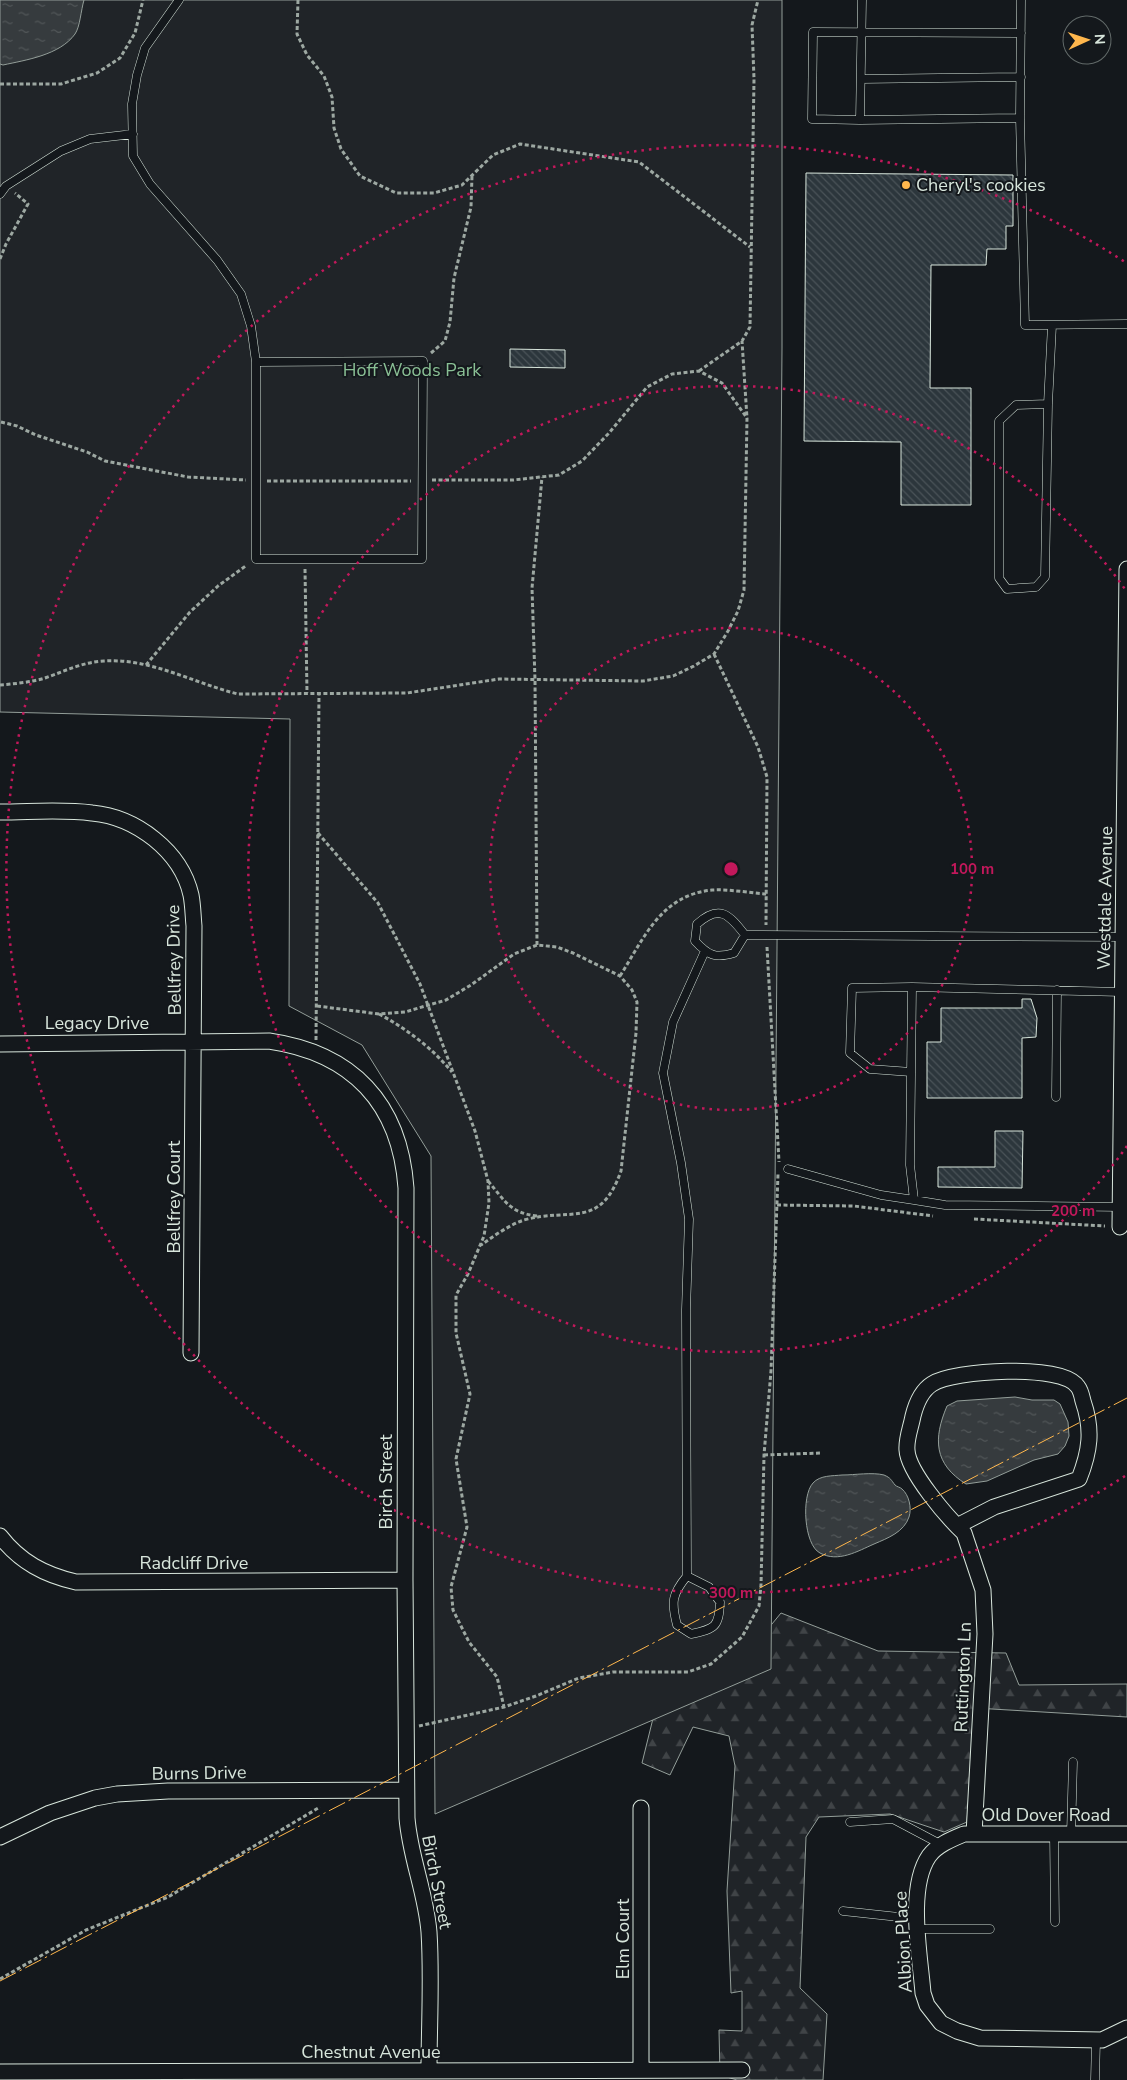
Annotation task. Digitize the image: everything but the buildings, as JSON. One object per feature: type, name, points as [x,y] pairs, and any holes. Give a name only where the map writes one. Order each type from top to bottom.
[{"type":"street","name":"Westdale Avenue","points":[[1120,1227],[1123,1200],[1122,992],[1126,819],[1127,569]]},
{"type":"street","name":"Bellfrey Drive","points":[[0,812],[91,812],[121,820],[152,837],[165,847],[177,862],[192,896],[194,926],[194,1042]]},
{"type":"street","name":"Birch Street","points":[[194,1042],[269,1041],[292,1044],[316,1052],[345,1068],[360,1080],[388,1116],[399,1140],[405,1165],[406,1790],[409,1838],[424,1897],[429,1931],[429,2071]]},
{"type":"street","name":"Legacy Drive","points":[[0,1044],[194,1042]]},
{"type":"street","name":"Bellfrey Court","points":[[191,1353],[194,1042]]},
{"type":"street","name":"Ruttington Ln","points":[[957,1526],[994,1507],[1079,1478],[1087,1458],[1090,1436],[1087,1412],[1078,1386],[1070,1380],[1042,1372],[973,1373],[953,1376],[933,1383],[925,1390],[914,1413],[907,1452],[912,1466],[933,1498],[957,1526],[964,1533],[983,1590],[985,1634],[969,1834]]},
{"type":"street","name":"Radcliff Drive","points":[[0,1536],[22,1559],[38,1569],[55,1577],[76,1582],[405,1580]]},
{"type":"street","name":"Burns Drive","points":[[0,1837],[50,1813],[95,1798],[117,1794],[168,1791],[406,1790]]},
{"type":"street","name":"Elm Court","points":[[641,1808],[641,2070]]},
{"type":"street","name":"Old Dover Road","points":[[969,1834],[1127,1834]]},
{"type":"street","name":"Albion Place","points":[[969,1834],[949,1840],[942,1845],[930,1855],[920,1873],[916,1903],[926,2005],[941,2023],[957,2031],[980,2038],[1102,2040],[1127,2028]]},
{"type":"street","name":"Chestnut Avenue","points":[[0,2072],[742,2070]]},
{"type":"lane","points":[[179,0],[145,48],[137,75],[132,104],[133,156],[150,184],[217,260],[241,294],[251,326],[256,362],[256,559],[422,559],[423,361],[256,362]]},
{"type":"lane","points":[[860,120],[862,0]]},
{"type":"lane","points":[[1021,0],[1020,118],[1025,325],[1127,324]]},
{"type":"lane","points":[[1020,118],[812,119],[814,32],[1021,33]]},
{"type":"lane","points":[[860,79],[1021,77]]},
{"type":"lane","points":[[0,194],[6,186],[61,152],[90,139],[133,134]]},
{"type":"lane","points":[[1048,404],[1016,405],[999,421],[999,578],[1008,589],[1036,587],[1045,577],[1048,404],[1052,325]]},
{"type":"lane","points":[[721,912],[734,920],[745,935],[734,953],[721,957],[705,951],[695,941],[696,924],[708,914],[721,912]]},
{"type":"lane","points":[[745,935],[1124,944]]},
{"type":"lane","points":[[687,1576],[709,1587],[720,1602],[720,1619],[710,1630],[691,1634],[677,1625],[673,1607],[676,1590],[687,1576],[686,1329],[689,1219],[681,1163],[663,1073],[673,1022],[705,951]]},
{"type":"lane","points":[[911,1072],[870,1069],[850,1053],[852,988],[912,987],[1122,992]]},
{"type":"lane","points":[[912,987],[910,1165],[914,1200]]},
{"type":"lane","points":[[1056,1096],[1057,990]]},
{"type":"lane","points":[[788,1169],[881,1195],[945,1205],[1123,1200]]},
{"type":"lane","points":[[1071,1834],[1073,1762]]},
{"type":"lane","points":[[850,1822],[893,1820],[942,1845]]},
{"type":"lane","points":[[1054,1834],[1054,1922]]},
{"type":"lane","points":[[843,1911],[918,1924],[990,1929]]},
{"type":"lane","points":[[1095,2080],[1096,2040]]},
{"type":"path","points":[[0,84],[62,84],[97,73],[120,58],[135,33],[143,0]]},
{"type":"path","points":[[298,0],[297,34],[307,55],[324,76],[332,97],[334,128],[341,149],[360,176],[396,193],[434,192],[462,185],[493,155],[520,144],[639,162],[750,247]]},
{"type":"path","points":[[1,422],[87,452],[105,461],[188,477],[256,481],[513,480],[559,474],[582,461],[609,433],[647,387],[672,374],[700,371],[742,341],[750,326],[754,79],[752,25],[758,0]]},
{"type":"path","points":[[423,361],[444,341],[450,322],[454,278],[471,207],[472,176]]},
{"type":"path","points":[[0,259],[28,204],[6,186]]},
{"type":"path","points":[[0,685],[43,678],[71,667],[105,661],[146,664],[238,694],[407,693],[499,679],[643,681],[672,676],[694,666],[714,654],[728,632],[744,590],[747,418],[742,341]]},
{"type":"path","points":[[700,371],[722,383],[747,418]]},
{"type":"path","points":[[537,944],[535,680],[532,588],[542,477]]},
{"type":"path","points":[[146,664],[190,612],[218,586],[256,559]]},
{"type":"path","points":[[305,559],[307,693]]},
{"type":"path","points":[[406,1729],[504,1707],[579,1678],[621,1671],[661,1674],[688,1672],[711,1664],[742,1637],[759,1606],[762,1585],[764,1455],[771,1371],[779,1167],[766,935],[767,777],[758,746],[714,654]]},
{"type":"path","points":[[316,1052],[319,693]]},
{"type":"path","points":[[318,833],[378,903],[420,984],[476,1131],[488,1181],[489,1203],[484,1236],[468,1274],[456,1295],[456,1333],[470,1394],[456,1459],[467,1527],[451,1587],[452,1610],[469,1642],[497,1677],[504,1707]]},
{"type":"path","points":[[620,976],[658,917],[679,899],[712,890],[767,894]]},
{"type":"path","points":[[317,1006],[379,1014],[404,1012],[446,1000],[471,985],[514,954],[537,944],[557,947],[574,953],[620,976],[632,990],[637,1002],[636,1033],[621,1171],[615,1190],[590,1212],[540,1216],[522,1214],[507,1204],[488,1181]]},
{"type":"path","points":[[379,1014],[399,1024],[444,1061],[454,1074]]},
{"type":"path","points":[[777,1205],[854,1206],[939,1217]]},
{"type":"path","points":[[480,1245],[522,1221],[540,1216]]},
{"type":"path","points":[[967,1218],[1120,1227]]},
{"type":"path","points":[[764,1455],[820,1453]]},
{"type":"path","points":[[0,1979],[86,1930],[168,1897],[322,1806]]},
{"type":"green space","name":"Hoff Woods Park","points":[[0,0],[782,0],[782,348],[771,1669],[435,1814],[431,1156],[362,1045],[289,1006],[290,719],[0,712]]},
{"type":"green space","points":[[781,1613],[878,1651],[1006,1653],[1019,1685],[1127,1684],[1127,1717],[975,1708],[967,1822],[944,1832],[890,1814],[819,1817],[806,1837],[800,1988],[827,2014],[823,2080],[737,2080],[720,2075],[719,2030],[742,2031],[742,1991],[731,1993],[727,1891],[735,1766],[729,1736],[693,1727],[670,1775],[642,1763],[660,1690],[749,1652]]},
{"type":"water","points":[[0,0],[84,0],[77,31],[69,41],[42,56],[3,65],[0,64]]},
{"type":"water","points":[[1015,1397],[1032,1400],[1054,1400],[1060,1404],[1068,1422],[1069,1436],[1065,1446],[1058,1454],[1034,1460],[987,1481],[966,1484],[948,1468],[939,1450],[938,1440],[942,1418],[947,1406],[957,1401]]},
{"type":"water","points":[[874,1474],[886,1476],[902,1489],[908,1498],[910,1506],[907,1522],[890,1537],[855,1553],[834,1557],[820,1553],[810,1541],[806,1520],[807,1498],[813,1483],[823,1477]]},
{"type":"power","points":[[0,1981],[1127,1398]]},
{"type":"place","name":"Cheryl's cookies","points":[[906,185]]}]
